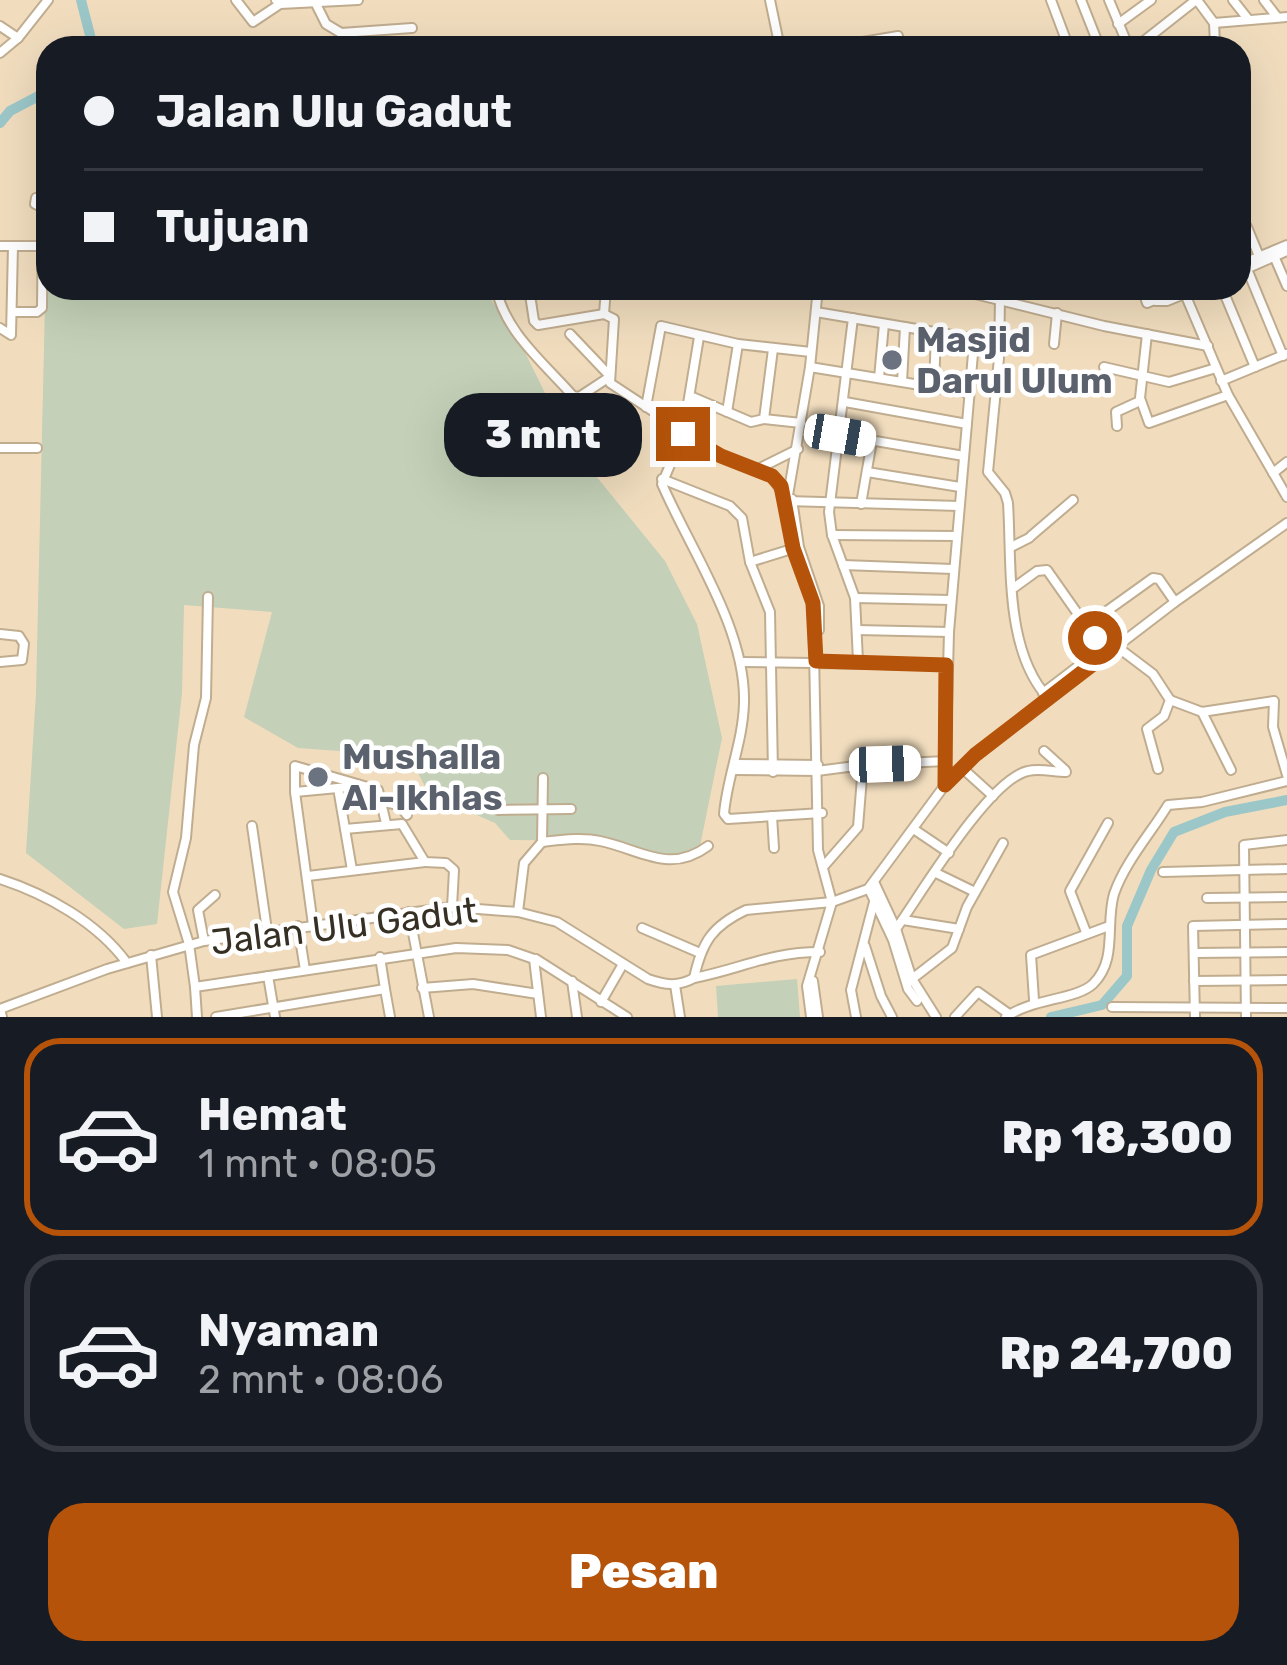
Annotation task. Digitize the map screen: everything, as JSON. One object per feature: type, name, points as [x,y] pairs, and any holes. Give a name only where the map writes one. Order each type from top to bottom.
[{"type":"street","points":[[0,53],[48,0]]},
{"type":"street","points":[[236,0],[253,22],[278,2],[358,0]]},
{"type":"street","points":[[770,0],[778,36]]},
{"type":"street","points":[[1052,0],[1065,36]]},
{"type":"street","points":[[1081,0],[1095,36]]},
{"type":"street","points":[[1109,0],[1125,36]]},
{"type":"street","points":[[1118,25],[1150,0]]},
{"type":"street","points":[[1148,36],[1196,0],[1214,23],[1215,36]]},
{"type":"street","points":[[1233,0],[1249,20]]},
{"type":"street","points":[[1264,0],[1283,18]]},
{"type":"street","points":[[316,4],[326,25],[341,33],[412,28]]},
{"type":"street","points":[[1214,23],[1283,18]]},
{"type":"street","points":[[0,26],[18,38]]},
{"type":"street","points":[[36,198],[36,206]]},
{"type":"street","points":[[1251,236],[1260,257]]},
{"type":"street","points":[[0,246],[36,246]]},
{"type":"street","points":[[0,328],[11,335],[13,246]]},
{"type":"street","points":[[1251,263],[1287,248]]},
{"type":"street","points":[[1251,265],[1287,248]]},
{"type":"street","points":[[1274,256],[1287,286]]},
{"type":"street","points":[[1221,381],[1285,355],[1251,287]]},
{"type":"street","points":[[12,312],[41,309],[41,300]]},
{"type":"street","points":[[498,300],[513,331],[573,397],[608,376]]},
{"type":"street","points":[[531,300],[538,325],[604,314],[615,323],[608,376]]},
{"type":"street","points":[[604,314],[605,300]]},
{"type":"street","points":[[814,1017],[807,986],[835,901],[824,866],[820,813],[819,606],[796,548],[790,498],[817,300]]},
{"type":"street","points":[[1000,300],[988,472],[1005,493],[1020,652],[1046,696]]},
{"type":"street","points":[[1007,300],[1208,346]]},
{"type":"street","points":[[1188,300],[1228,395],[1287,496]]},
{"type":"street","points":[[1227,300],[1255,367]]},
{"type":"street","points":[[816,312],[974,342],[946,665],[945,785]]},
{"type":"street","points":[[1054,344],[1057,314]]},
{"type":"street","points":[[853,318],[829,502],[832,535],[855,598],[858,662]]},
{"type":"street","points":[[880,378],[884,324]]},
{"type":"street","points":[[646,406],[659,326],[738,344],[811,352]]},
{"type":"street","points":[[902,382],[905,327]]},
{"type":"street","points":[[934,387],[936,332]]},
{"type":"street","points":[[570,334],[608,376],[683,434],[721,456],[772,476],[790,498],[959,506]]},
{"type":"street","points":[[1147,334],[1141,401],[1151,424],[1228,395]]},
{"type":"street","points":[[699,337],[683,434],[662,479],[741,662],[744,708],[725,818],[820,813]]},
{"type":"street","points":[[728,412],[738,344]]},
{"type":"street","points":[[764,419],[773,349]]},
{"type":"street","points":[[810,367],[969,393]]},
{"type":"street","points":[[1104,367],[1168,382],[1216,368]]},
{"type":"street","points":[[690,396],[752,422],[801,423]]},
{"type":"street","points":[[1117,426],[1116,412],[1141,401]]},
{"type":"street","points":[[845,402],[967,424]]},
{"type":"street","points":[[840,435],[964,456]]},
{"type":"street","points":[[861,504],[872,441]]},
{"type":"street","points":[[0,448],[37,448]]},
{"type":"street","points":[[758,469],[798,449]]},
{"type":"street","points":[[1273,473],[1287,462]]},
{"type":"street","points":[[867,472],[961,487]]},
{"type":"street","points":[[662,479],[738,511],[770,612],[774,769]]},
{"type":"street","points":[[1011,547],[1073,500]]},
{"type":"street","points":[[694,978],[700,953],[717,927],[746,910],[835,901],[872,886],[962,767],[1104,651],[1287,523]]},
{"type":"street","points":[[832,535],[956,536]]},
{"type":"street","points":[[751,562],[796,548]]},
{"type":"street","points":[[843,565],[953,568]]},
{"type":"street","points":[[1014,588],[1036,571],[1047,570],[1104,651]]},
{"type":"street","points":[[1086,626],[1153,578],[1159,579],[1174,602]]},
{"type":"street","points":[[197,1017],[189,944],[173,892],[186,838],[194,745],[206,698],[208,597]]},
{"type":"street","points":[[855,598],[951,600]]},
{"type":"street","points":[[856,631],[949,632]]},
{"type":"street","points":[[0,634],[19,636],[24,655],[19,662],[0,662]]},
{"type":"street","points":[[955,1017],[976,992],[1008,1016],[1034,1001],[1089,989],[1108,959],[1114,896],[1123,875],[1168,805],[1202,802],[1287,778],[1273,728],[1274,701],[1202,712],[1170,700],[1153,674],[1116,646]]},
{"type":"street","points":[[741,662],[946,665]]},
{"type":"street","points":[[1157,769],[1148,729],[1164,716],[1170,700]]},
{"type":"street","points":[[1202,712],[1231,770]]},
{"type":"street","points":[[896,929],[993,796],[1022,773],[1066,772],[1044,751]]},
{"type":"street","points":[[734,767],[946,761]]},
{"type":"street","points":[[314,925],[294,769],[298,765],[381,793],[386,824]]},
{"type":"street","points":[[824,866],[861,820],[863,765]]},
{"type":"street","points":[[962,767],[993,796]]},
{"type":"street","points":[[518,912],[522,867],[542,842],[543,778]]},
{"type":"street","points":[[295,792],[366,785]]},
{"type":"street","points":[[338,788],[352,870]]},
{"type":"street","points":[[383,802],[398,805],[407,815]]},
{"type":"street","points":[[498,810],[571,809]]},
{"type":"street","points":[[772,816],[773,848]]},
{"type":"street","points":[[1086,932],[1070,891],[1108,823]]},
{"type":"street","points":[[345,829],[402,824],[425,862]]},
{"type":"street","points":[[252,826],[266,930]]},
{"type":"street","points":[[915,830],[949,853]]},
{"type":"street","points":[[542,842],[597,840],[659,861],[687,858],[708,846]]},
{"type":"street","points":[[1246,1013],[1244,845],[1287,840]]},
{"type":"street","points":[[912,980],[947,953],[1003,843]]},
{"type":"street","points":[[308,876],[446,862],[454,870],[452,907]]},
{"type":"street","points":[[1163,872],[1287,869]]},
{"type":"street","points":[[936,873],[975,892]]},
{"type":"street","points":[[0,878],[39,892],[115,948],[127,963]]},
{"type":"street","points":[[872,886],[908,989],[928,1016]]},
{"type":"street","points":[[872,886],[896,929],[928,1016]]},
{"type":"street","points":[[204,940],[199,910],[215,895]]},
{"type":"street","points":[[1207,898],[1287,897]]},
{"type":"street","points":[[856,1017],[851,991],[874,900]]},
{"type":"street","name":"Jalan Ulu Gadut","points":[[1,1013],[127,963],[204,940],[452,907],[518,912],[557,922],[648,979],[675,985]]},
{"type":"street","points":[[409,912],[429,1017]]},
{"type":"street","points":[[903,920],[958,929]]},
{"type":"street","points":[[1195,1013],[1193,926],[1287,924]]},
{"type":"street","points":[[298,926],[304,970]]},
{"type":"street","points":[[1034,1001],[1030,955],[1109,926]]},
{"type":"street","points":[[642,928],[700,953]]},
{"type":"street","points":[[864,944],[892,1017]]},
{"type":"street","points":[[195,988],[380,957],[482,947],[535,959],[628,1017]]},
{"type":"street","points":[[680,1017],[675,985],[748,960],[820,952]]},
{"type":"street","points":[[1194,953],[1287,952]]},
{"type":"street","points":[[151,955],[157,1017]]},
{"type":"street","points":[[380,957],[390,1017]]},
{"type":"street","points":[[535,959],[541,1017]]},
{"type":"street","points":[[601,1002],[622,964]]},
{"type":"street","points":[[268,976],[274,1012]]},
{"type":"street","points":[[572,980],[577,1017]]},
{"type":"street","points":[[1194,981],[1287,980]]},
{"type":"street","points":[[422,988],[473,984],[538,994]]},
{"type":"street","points":[[216,1017],[274,1012],[385,989]]},
{"type":"street","points":[[308,1002],[310,1017]]},
{"type":"street","points":[[1119,1011],[1246,1013],[1287,1008]]},
{"type":"green space","points":[[45,300],[491,300],[519,340],[570,444],[665,561],[697,624],[722,738],[700,846],[672,858],[613,841],[510,840],[495,823],[429,794],[409,756],[298,748],[244,717],[272,612],[184,605],[182,693],[157,924],[124,929],[26,853],[36,693]]},
{"type":"green space","points":[[797,979],[800,1017],[718,1017],[716,986]]},
{"type":"waterway","points":[[81,0],[90,36]]},
{"type":"waterway","points":[[0,123],[10,111],[36,97]]},
{"type":"waterway","points":[[1051,1017],[1102,1005],[1127,976],[1127,926],[1174,832],[1225,812],[1287,800]]},
{"type":"place","name":"Masjid Darul Ulum","points":[[892,360]]},
{"type":"place","name":"Mushalla Al-Ikhlas","points":[[318,777]]},
{"type":"route","points":[[683,434],[721,456],[772,476],[781,486],[793,548],[813,603],[816,661],[946,665],[945,785],[975,755],[1106,654],[1095,638]]}]
